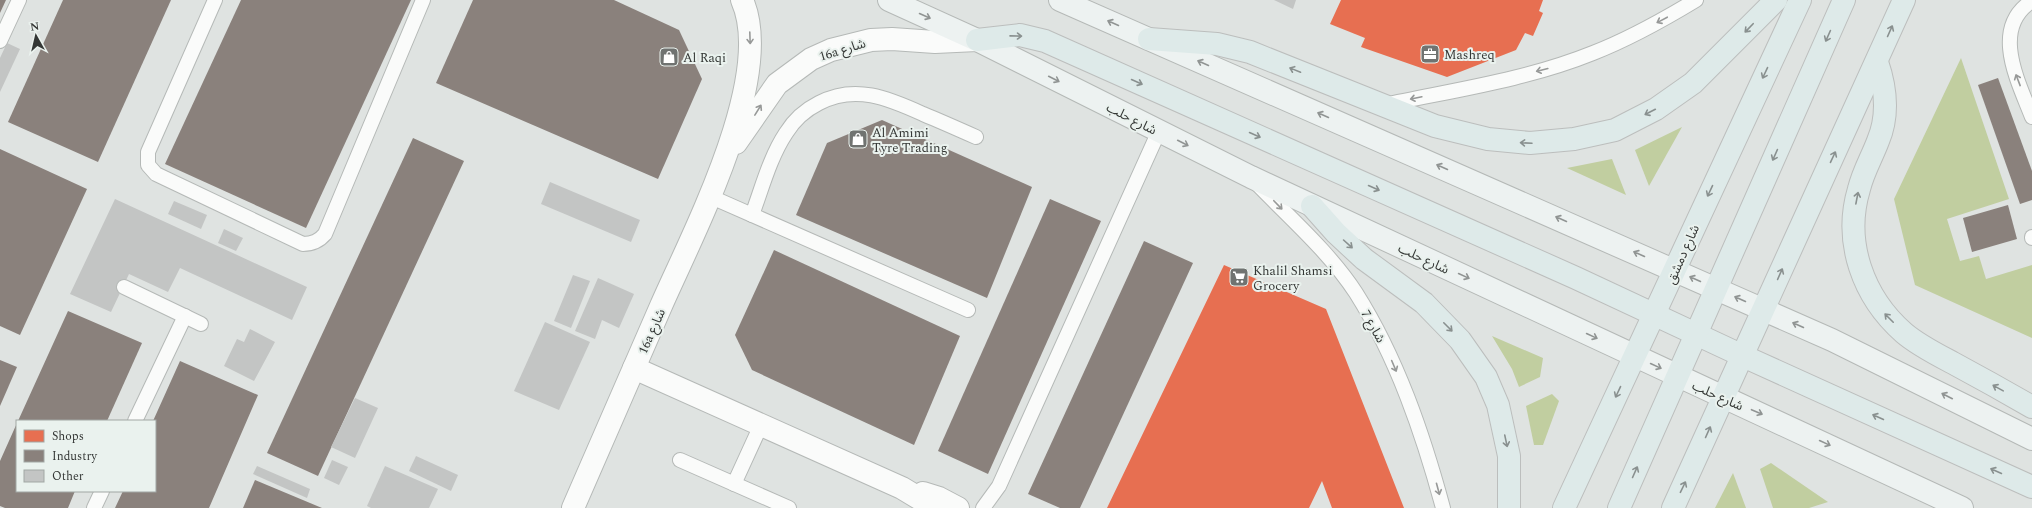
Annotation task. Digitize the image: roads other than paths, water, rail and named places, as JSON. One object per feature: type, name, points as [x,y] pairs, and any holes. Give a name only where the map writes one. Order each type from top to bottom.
[{"type":"main road","points":[[1149,39],[1217,44],[1250,52],[1435,126],[1488,140],[1530,143],[1574,139],[1615,130],[1656,108],[1694,83],[1776,0]]},
{"type":"main road","name":"شارع دمشق","points":[[1564,508],[1800,0]]},
{"type":"main road","points":[[1619,508],[1844,0]]},
{"type":"main road","points":[[1673,508],[1904,0]]},
{"type":"main road","points":[[977,40],[1020,36],[1045,41],[1576,278],[1696,335],[2032,486]]},
{"type":"main road","points":[[1877,62],[1883,80],[1885,94],[1884,122],[1879,139],[1859,188],[1854,215],[1856,258],[1868,289],[1884,313],[1904,334],[1924,347],[2032,407]]},
{"type":"main road","points":[[1312,206],[1336,234],[1364,259],[1424,303],[1460,340],[1486,377],[1498,405],[1509,456],[1509,508]]},
{"type":"street","name":"16a شارع","points":[[573,508],[728,154],[749,71],[749,22],[742,0]]},
{"type":"street","name":"شارع حلب","points":[[889,0],[977,40],[1312,206],[1724,398],[1790,426],[1962,508]]},
{"type":"street","points":[[1060,0],[1845,346],[2032,439]]},
{"type":"street","name":"16a شارع","points":[[728,154],[777,84],[793,70],[824,53],[851,44],[871,40],[892,39],[935,42],[977,40]]},
{"type":"street","points":[[634,368],[902,488],[935,508]]},
{"type":"street","points":[[902,488],[939,498],[958,508]]},
{"type":"lane","points":[[0,41],[19,0]]},
{"type":"lane","points":[[215,0],[148,152],[148,165],[156,174],[303,244],[312,244],[320,240],[325,234],[423,0]]},
{"type":"lane","points":[[1383,105],[1507,79],[1551,68],[1593,53],[1634,35],[1696,0]]},
{"type":"lane","points":[[2032,1],[2025,6],[2011,28],[2009,51],[2015,72],[2032,117]]},
{"type":"lane","points":[[752,215],[786,133],[796,120],[808,109],[827,99],[848,94],[869,94],[890,99],[976,137]]},
{"type":"lane","points":[[983,508],[998,486],[1159,131]]},
{"type":"lane","name":"شارع 7","points":[[1251,177],[1324,253],[1355,292],[1385,346],[1406,394],[1443,508]]},
{"type":"lane","points":[[709,196],[968,310]]},
{"type":"lane","points":[[124,286],[201,324]]},
{"type":"lane","points":[[135,420],[185,316]]},
{"type":"lane","points":[[734,484],[761,425]]},
{"type":"lane","points":[[680,460],[789,508]]},
{"type":"lane","points":[[94,508],[102,492]]},
{"type":"place","name":"Mashreq","points":[[1430,54]]},
{"type":"place","name":"Al Raqi","points":[[669,57]]},
{"type":"place","name":"Al Amimi Tyre Trading","points":[[858,139]]},
{"type":"place","name":"Khalil Shamsi Grocery","points":[[1239,277]]}]
